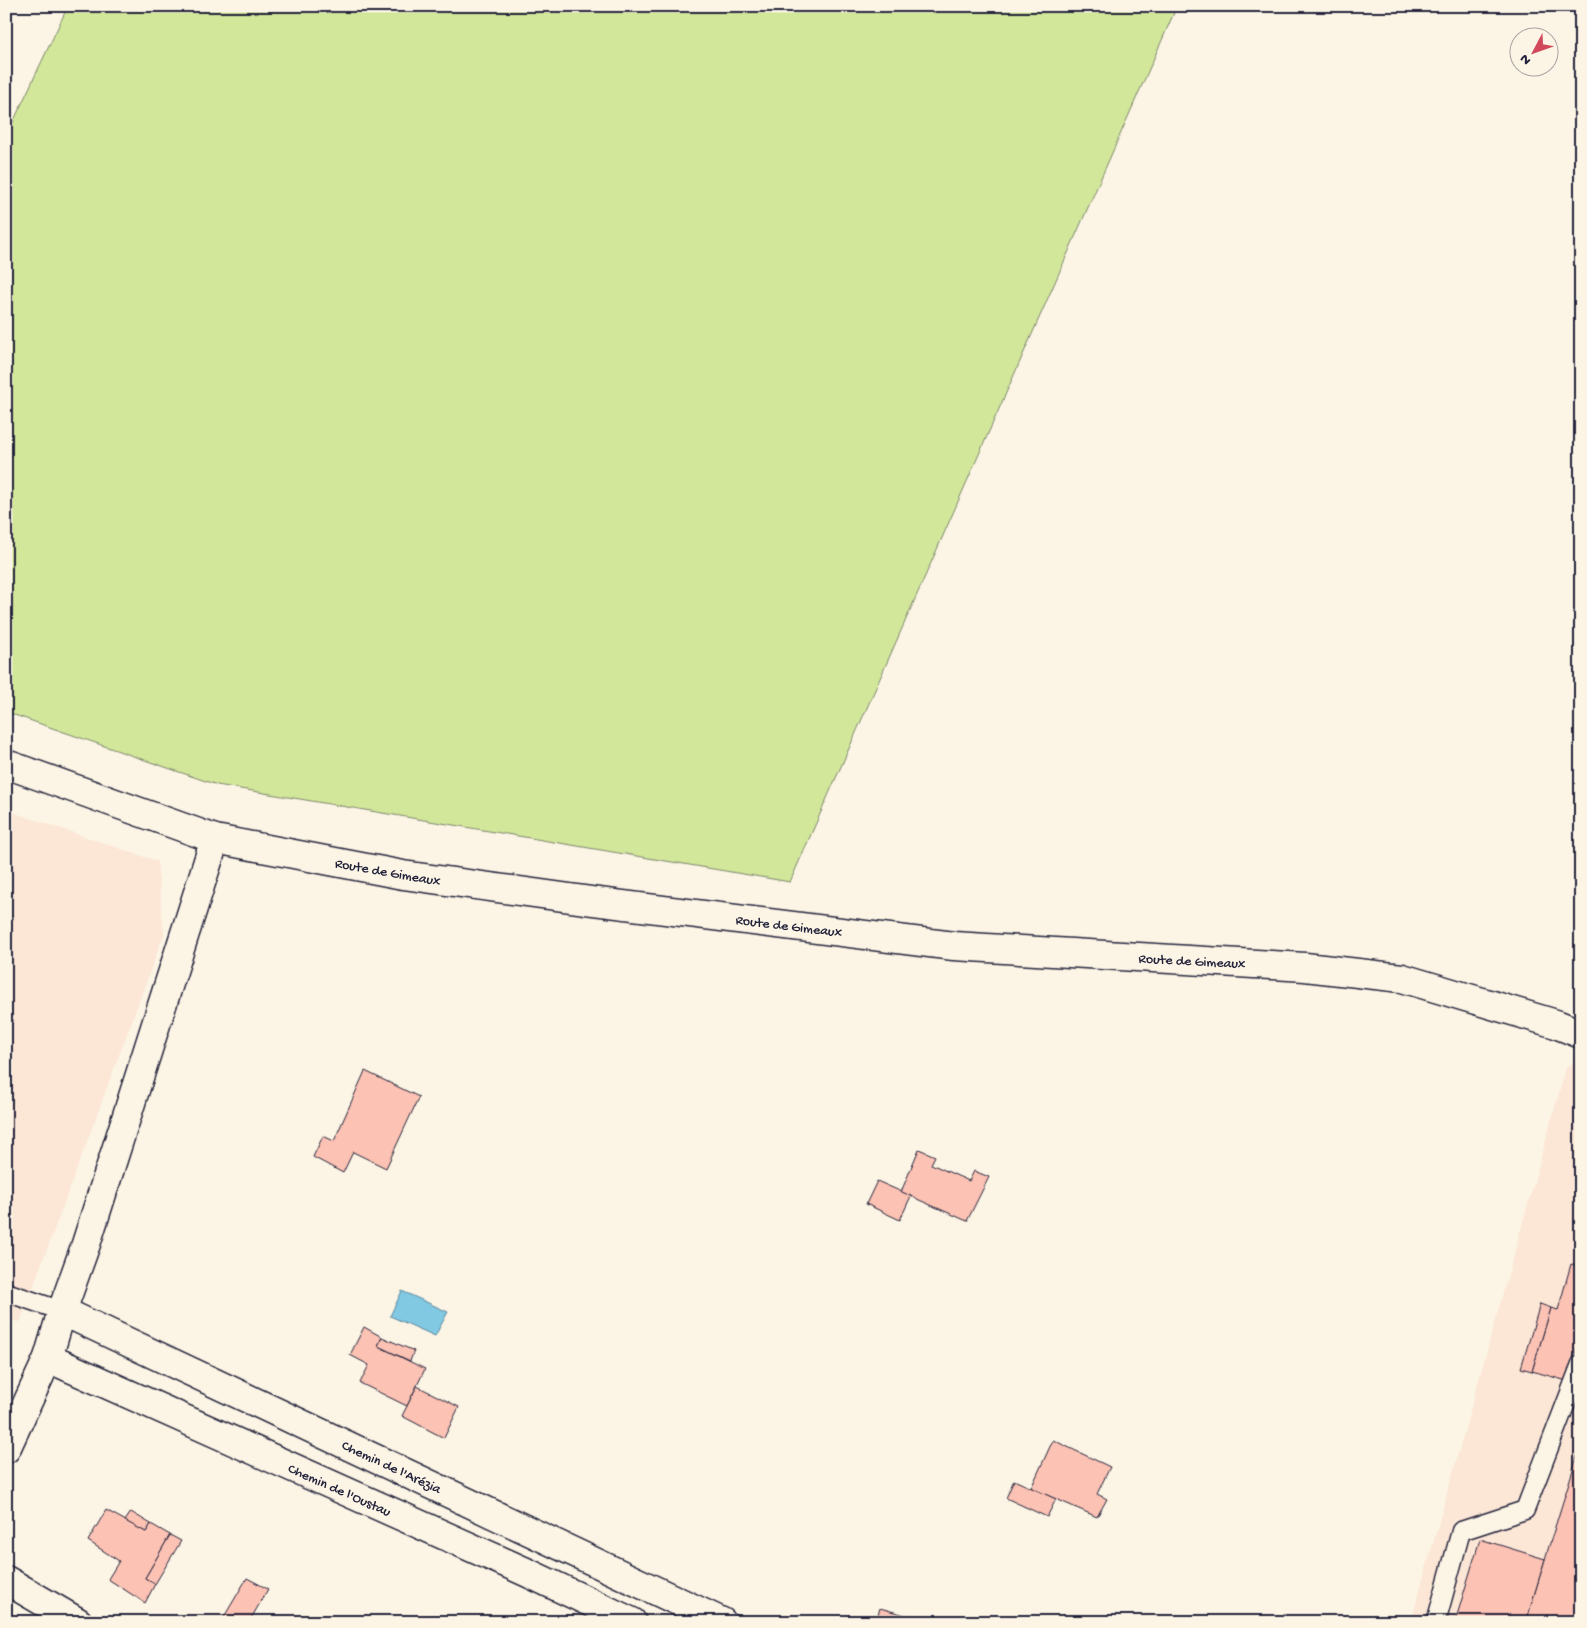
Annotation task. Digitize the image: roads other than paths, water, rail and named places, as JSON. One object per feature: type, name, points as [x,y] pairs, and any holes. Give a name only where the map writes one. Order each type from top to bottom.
[{"type":"street","name":"Route de Gimeaux","points":[[6,764],[215,839],[403,875],[622,905],[944,945],[1305,967],[1402,978],[1556,1024],[1581,1034]]},
{"type":"street","points":[[6,1449],[48,1358],[215,839]]},
{"type":"street","name":"Chemin de l'Arézia","points":[[62,1311],[722,1622]]},
{"type":"street","name":"Chemin de l'Oustau","points":[[48,1358],[526,1572],[632,1622]]},
{"type":"street","points":[[6,1580],[78,1622]]},
{"type":"lane","points":[[6,1292],[62,1311]]},
{"type":"lane","points":[[1436,1622],[1461,1531],[1525,1510],[1581,1364]]},
{"type":"water","points":[[402,1291],[448,1312],[435,1336],[390,1316]]}]
